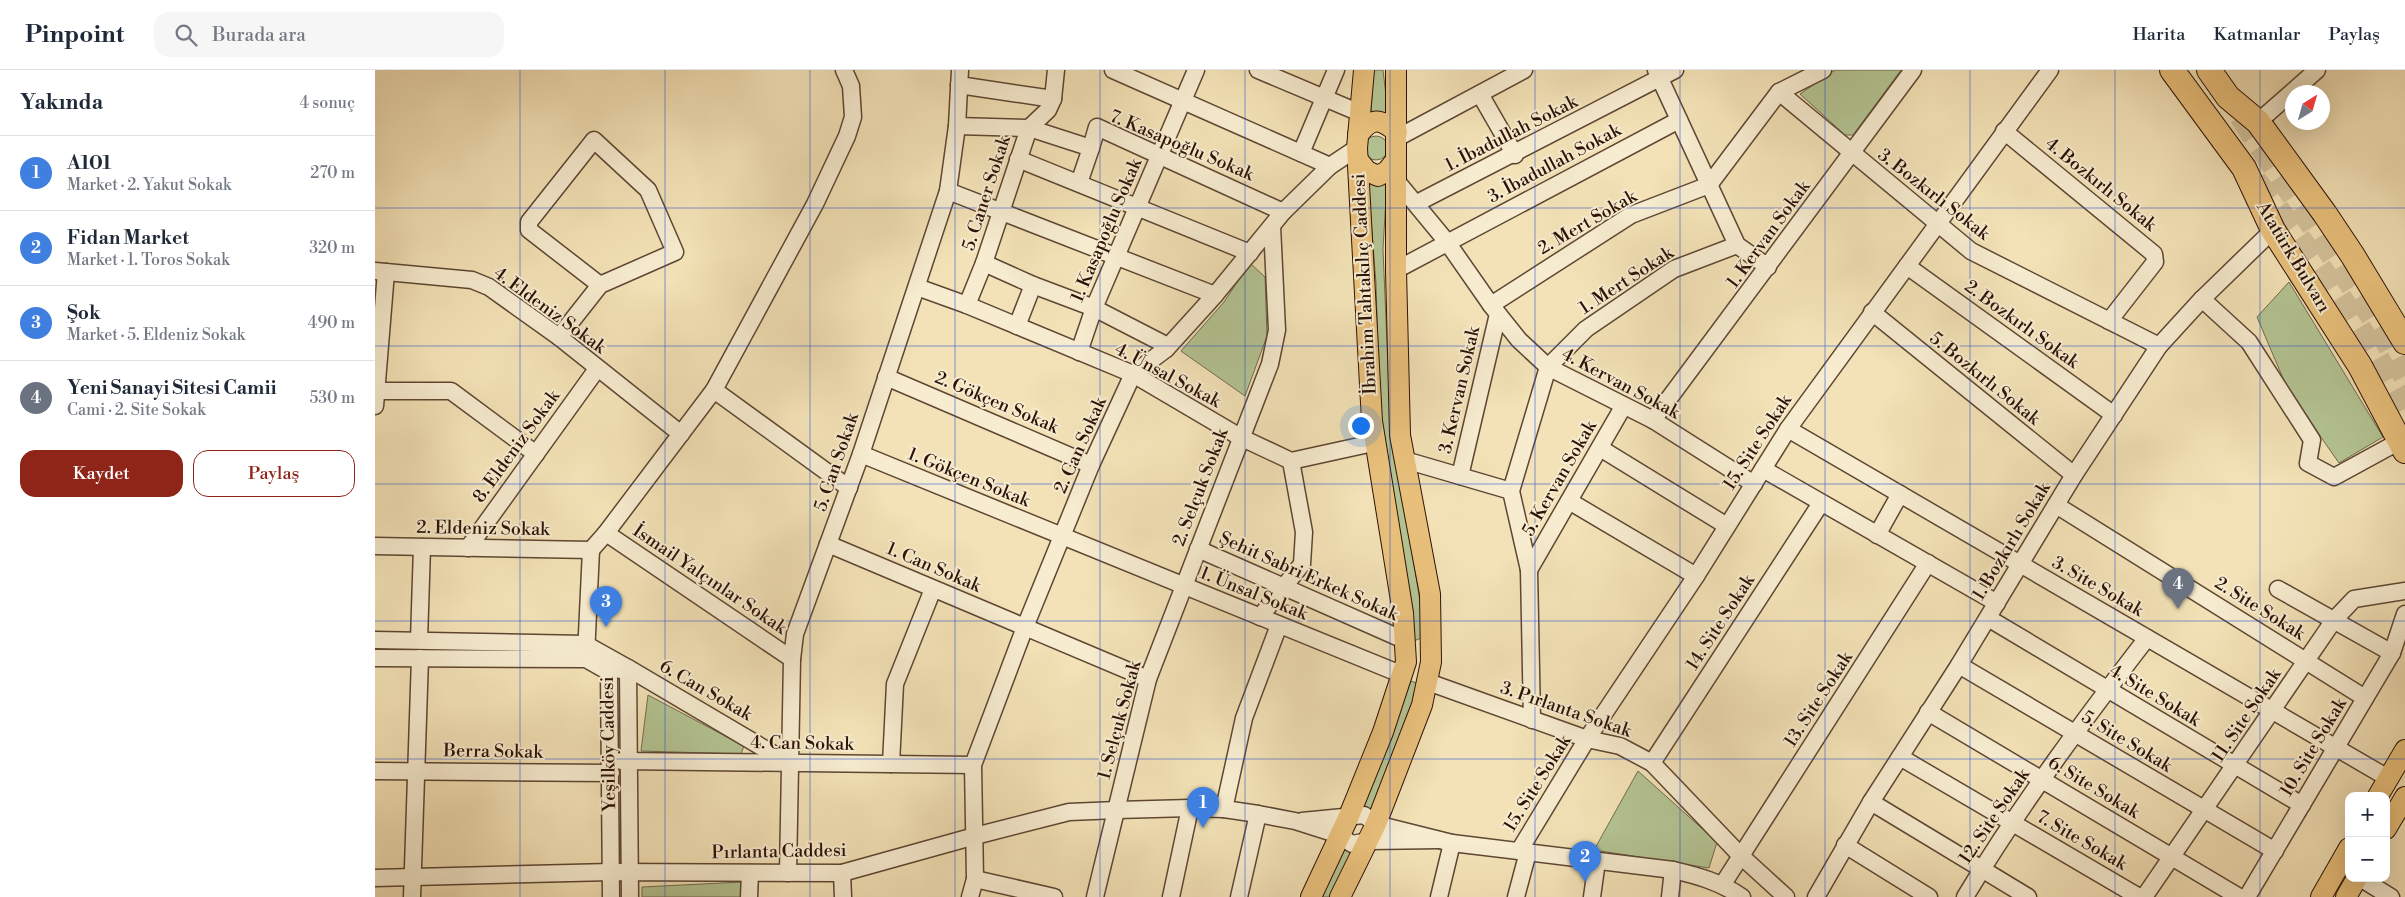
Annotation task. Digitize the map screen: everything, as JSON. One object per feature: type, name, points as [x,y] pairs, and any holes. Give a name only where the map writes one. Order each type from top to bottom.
[{"type":"highway","name":"Atatürk Bulvarı","points":[[2172,70],[2244,168],[2273,230],[2360,366],[2402,446]]},
{"type":"highway","points":[[2209,70],[2228,97],[2258,122],[2353,256],[2405,342]]},
{"type":"main road","name":"İbrahim Tahtakılıç Caddesi","points":[[1311,897],[1349,816],[1383,732],[1406,662],[1403,614],[1373,443],[1358,148],[1364,70]]},
{"type":"main road","name":"İbrahim Tahtakılıç Caddesi","points":[[1340,897],[1372,833],[1422,705],[1428,682],[1433,641],[1430,594],[1400,435],[1395,179],[1397,135],[1396,70]]},
{"type":"main road","points":[[1396,160],[1387,171],[1378,176],[1367,172],[1358,148],[1366,124],[1376,120],[1387,124],[1397,135]]},
{"type":"main road","points":[[1403,675],[1428,682]]},
{"type":"main road","points":[[2380,792],[2405,750]]},
{"type":"main road","points":[[2388,778],[2405,788]]},
{"type":"main road","points":[[2390,822],[2405,797]]},
{"type":"main road","points":[[2321,897],[2345,855]]},
{"type":"main road","points":[[2346,897],[2356,882]]},
{"type":"street","points":[[585,651],[591,550],[606,533],[714,390],[815,204],[847,136],[853,117],[851,86],[844,70]]},
{"type":"street","name":"5. Caner Sokak","points":[[967,305],[984,263],[1029,128],[1048,110],[1053,99],[1056,70]]},
{"type":"street","points":[[1113,70],[1330,166]]},
{"type":"street","name":"1. Kasapoğlu Sokak","points":[[1079,352],[1116,257],[1196,70]]},
{"type":"street","points":[[1258,70],[1360,113]]},
{"type":"street","points":[[1301,153],[1336,70]]},
{"type":"street","points":[[1397,135],[1524,70]]},
{"type":"street","name":"1. İbadullah Sokak","points":[[1417,204],[1515,155],[1658,74],[1675,70]]},
{"type":"street","points":[[1709,185],[1779,92],[1823,70]]},
{"type":"street","name":"1. Kervan Sokak","points":[[1653,420],[1913,70]]},
{"type":"street","name":"15. Site Sokak","points":[[1516,897],[1523,852],[1587,739],[1696,576],[1788,429],[2050,70]]},
{"type":"street","points":[[2258,122],[2317,70]]},
{"type":"street","points":[[1658,74],[1737,245],[1768,267]]},
{"type":"street","points":[[959,77],[1053,99]]},
{"type":"street","name":"5. Can Sokak","points":[[788,873],[792,659],[795,634],[861,454],[948,191],[957,126],[959,77]]},
{"type":"street","name":"3. Bozkırlı Sokak","points":[[1779,92],[1851,154],[1971,251],[2159,346]]},
{"type":"street","points":[[1480,94],[1515,155]]},
{"type":"street","name":"3. İbadullah Sokak","points":[[1396,270],[1679,120]]},
{"type":"street","points":[[957,126],[1029,128],[1091,148],[1079,183]]},
{"type":"street","name":"7. Kasapoğlu Sokak","points":[[1091,148],[1097,127],[1160,154],[1283,212]]},
{"type":"street","name":"4. Bozkırlı Sokak","points":[[2004,132],[2154,254],[2155,262],[2109,321]]},
{"type":"street","points":[[559,338],[600,285],[675,252],[648,190],[594,140],[529,222],[529,230],[600,285]]},
{"type":"street","name":"2. Can Sokak","points":[[970,897],[975,879],[973,765],[1025,627],[1091,465],[1133,374],[1166,349],[1215,295],[1283,212],[1330,166],[1358,148]]},
{"type":"street","points":[[1018,158],[1250,253]]},
{"type":"street","name":"4. Kervan Sokak","points":[[1395,179],[1447,242],[1494,309],[1519,340],[1548,367],[1653,420],[1754,484]]},
{"type":"street","name":"2. Mert Sokak","points":[[1494,309],[1631,215],[1709,185]]},
{"type":"street","points":[[948,191],[1215,295]]},
{"type":"street","name":"2. Selçuk Sokak","points":[[1184,586],[1239,437],[1270,364],[1277,330],[1272,226]]},
{"type":"street","name":"1. Bozkırlı Sokak","points":[[1816,897],[1845,844],[1959,665],[2074,475],[2159,346],[2202,299],[2273,230]]},
{"type":"street","name":"1. Mert Sokak","points":[[1548,367],[1587,329],[1674,269],[1737,245]]},
{"type":"street","points":[[984,263],[1033,285],[1095,308],[1162,343],[1166,349]]},
{"type":"street","name":"2. Bozkırlı Sokak","points":[[1907,266],[2114,415]]},
{"type":"street","points":[[381,271],[375,396],[451,391],[536,454]]},
{"type":"street","name":"4. Eldeniz Sokak","points":[[381,271],[472,280],[489,288],[559,338],[681,434]]},
{"type":"street","points":[[1017,326],[1033,285]]},
{"type":"street","name":"4. Ünsal Sokak","points":[[917,287],[967,305],[1133,374],[1239,437],[1291,461]]},
{"type":"street","points":[[2202,299],[2249,342],[2312,440],[2308,463],[2335,477],[2402,446]]},
{"type":"street","name":"3. Kervan Sokak","points":[[1460,476],[1494,309]]},
{"type":"street","name":"5. Bozkırlı Sokak","points":[[1872,312],[2074,475]]},
{"type":"street","points":[[1532,720],[1529,570],[1511,490],[1548,367]]},
{"type":"street","name":"8. Eldeniz Sokak","points":[[468,548],[597,368]]},
{"type":"street","name":"2. Gökçen Sokak","points":[[886,377],[1091,465]]},
{"type":"street","points":[[714,390],[849,488]]},
{"type":"street","name":"5. Kervan Sokak","points":[[1529,570],[1623,406]]},
{"type":"street","name":"3. Site Sokak","points":[[1788,429],[2388,778]]},
{"type":"street","points":[[1260,617],[1302,564],[1304,532],[1291,461],[1373,443]]},
{"type":"street","points":[[1600,448],[1727,526]]},
{"type":"street","name":"1. Gökçen Sokak","points":[[861,454],[1062,537]]},
{"type":"street","points":[[1405,460],[1511,490]]},
{"type":"street","points":[[1763,469],[1997,603]]},
{"type":"street","points":[[1877,535],[1900,494]]},
{"type":"street","points":[[1569,501],[1696,576]]},
{"type":"street","name":"14. Site Sokak","points":[[1652,763],[1821,503]]},
{"type":"street","name":"2. Site Sokak","points":[[2057,505],[2365,698]]},
{"type":"street","name":"İsmail Yalçınlar Sokak","points":[[606,533],[792,659]]},
{"type":"street","name":"1. Ünsal Sokak","points":[[1062,537],[1403,675]]},
{"type":"street","name":"1. Can Sokak","points":[[828,544],[1025,627]]},
{"type":"street","name":"2. Eldeniz Sokak","points":[[375,546],[591,550]]},
{"type":"street","points":[[419,640],[422,547]]},
{"type":"street","name":"Şehit Sabri Erkek Sokak","points":[[1198,549],[1404,640]]},
{"type":"street","name":"13. Site Sokak","points":[[1723,884],[1928,564]]},
{"type":"street","name":"1. Selçuk Sokak","points":[[1095,897],[1148,679],[1184,586]]},
{"type":"street","points":[[891,764],[895,684],[933,588]]},
{"type":"street","points":[[2278,589],[2392,653]]},
{"type":"street","name":"11. Site Sokak","points":[[2144,897],[2236,766],[2334,620],[2354,599],[2405,591]]},
{"type":"street","name":"10. Site Sokak","points":[[2247,897],[2392,653],[2405,614]]},
{"type":"street","name":"4. Site Sokak","points":[[1988,618],[2302,805]]},
{"type":"street","points":[[1224,809],[1244,718],[1279,625]]},
{"type":"street","points":[[1025,627],[1148,679]]},
{"type":"street","name":"12. Site Sokak","points":[[1965,897],[2042,780],[2107,689],[2147,638]]},
{"type":"street","name":"Yeşilköy Caddesi","points":[[375,640],[419,640],[585,651],[628,668],[631,897]]},
{"type":"street","name":"Yeşilköy Caddesi","points":[[375,658],[585,651],[609,672],[611,897]]},
{"type":"street","points":[[412,897],[420,658]]},
{"type":"street","name":"5. Site Sokak","points":[[1959,665],[2275,851]]},
{"type":"street","points":[[609,672],[628,668]]},
{"type":"street","name":"6. Can Sokak","points":[[628,668],[789,763]]},
{"type":"street","name":"3. Pırlanta Sokak","points":[[1428,682],[1587,739],[1620,746],[1652,763],[1741,856],[1786,897]]},
{"type":"street","name":"6. Site Sokak","points":[[1928,712],[2239,897]]},
{"type":"street","name":"7. Site Sokak","points":[[1900,757],[2139,897]]},
{"type":"street","name":"4. Can Sokak","points":[[610,767],[630,761],[973,765]]},
{"type":"street","name":"Berra Sokak","points":[[375,771],[610,767]]},
{"type":"street","points":[[1871,802],[2028,897]]},
{"type":"street","points":[[1171,897],[1191,808]]},
{"type":"street","name":"Pırlanta Caddesi","points":[[375,878],[611,872],[842,873],[1069,812],[1191,808],[1224,809],[1295,821],[1339,836],[1352,844],[1372,833],[1673,870],[1703,876],[1723,884],[1743,897]]},
{"type":"street","points":[[1239,897],[1258,814]]},
{"type":"street","name":"Pırlanta Caddesi","points":[[1295,821],[1364,815],[1372,833]]},
{"type":"street","points":[[1439,897],[1446,841]]},
{"type":"street","points":[[1845,844],[1929,897]]},
{"type":"street","points":[[1592,897],[1597,861]]},
{"type":"street","points":[[1670,897],[1673,870]]},
{"type":"street","points":[[749,897],[750,873]]},
{"type":"street","points":[[842,873],[843,897]]},
{"type":"street","points":[[975,879],[1054,897]]},
{"type":"street","points":[[2366,882],[2391,897]]},
{"type":"green space","points":[[1373,70],[1383,70],[1388,113],[1371,116]]},
{"type":"green space","points":[[1835,70],[1901,70],[1853,135],[1845,135],[1800,94]]},
{"type":"green space","points":[[1376,136],[1385,139],[1388,148],[1385,157],[1376,160],[1367,157],[1364,148],[1367,139]]},
{"type":"green space","points":[[1387,180],[1383,249],[1390,415],[1422,614],[1421,638],[1414,641],[1380,423],[1376,283],[1368,181]]},
{"type":"green space","points":[[1250,263],[1265,277],[1267,336],[1245,396],[1181,351],[1224,302]]},
{"type":"green space","points":[[2289,282],[2383,437],[2339,463],[2288,390],[2257,317]]},
{"type":"green space","points":[[1411,681],[1419,684],[1372,814],[1360,809]]},
{"type":"green space","points":[[648,695],[744,746],[741,754],[641,751]]},
{"type":"green space","points":[[618,767],[624,767],[623,863],[616,863]]},
{"type":"green space","points":[[1638,771],[1717,842],[1709,868],[1594,850]]},
{"type":"green space","points":[[1342,848],[1352,852],[1332,897],[1318,897]]},
{"type":"green space","points":[[742,882],[741,897],[642,897],[642,887]]},
{"type":"tunnel","points":[[2241,116],[2380,328],[2405,376]]},
{"type":"tunnel","points":[[2255,181],[2297,235],[2336,291],[2372,349],[2405,409]]},
{"type":"place","name":"Yeni Sanayi Sitesi Camii","points":[[2178,609]]},
{"type":"place","name":"Şok","points":[[606,627]]},
{"type":"place","name":"A101","points":[[1203,828]]},
{"type":"place","name":"Fidan Market","points":[[1585,882]]}]
